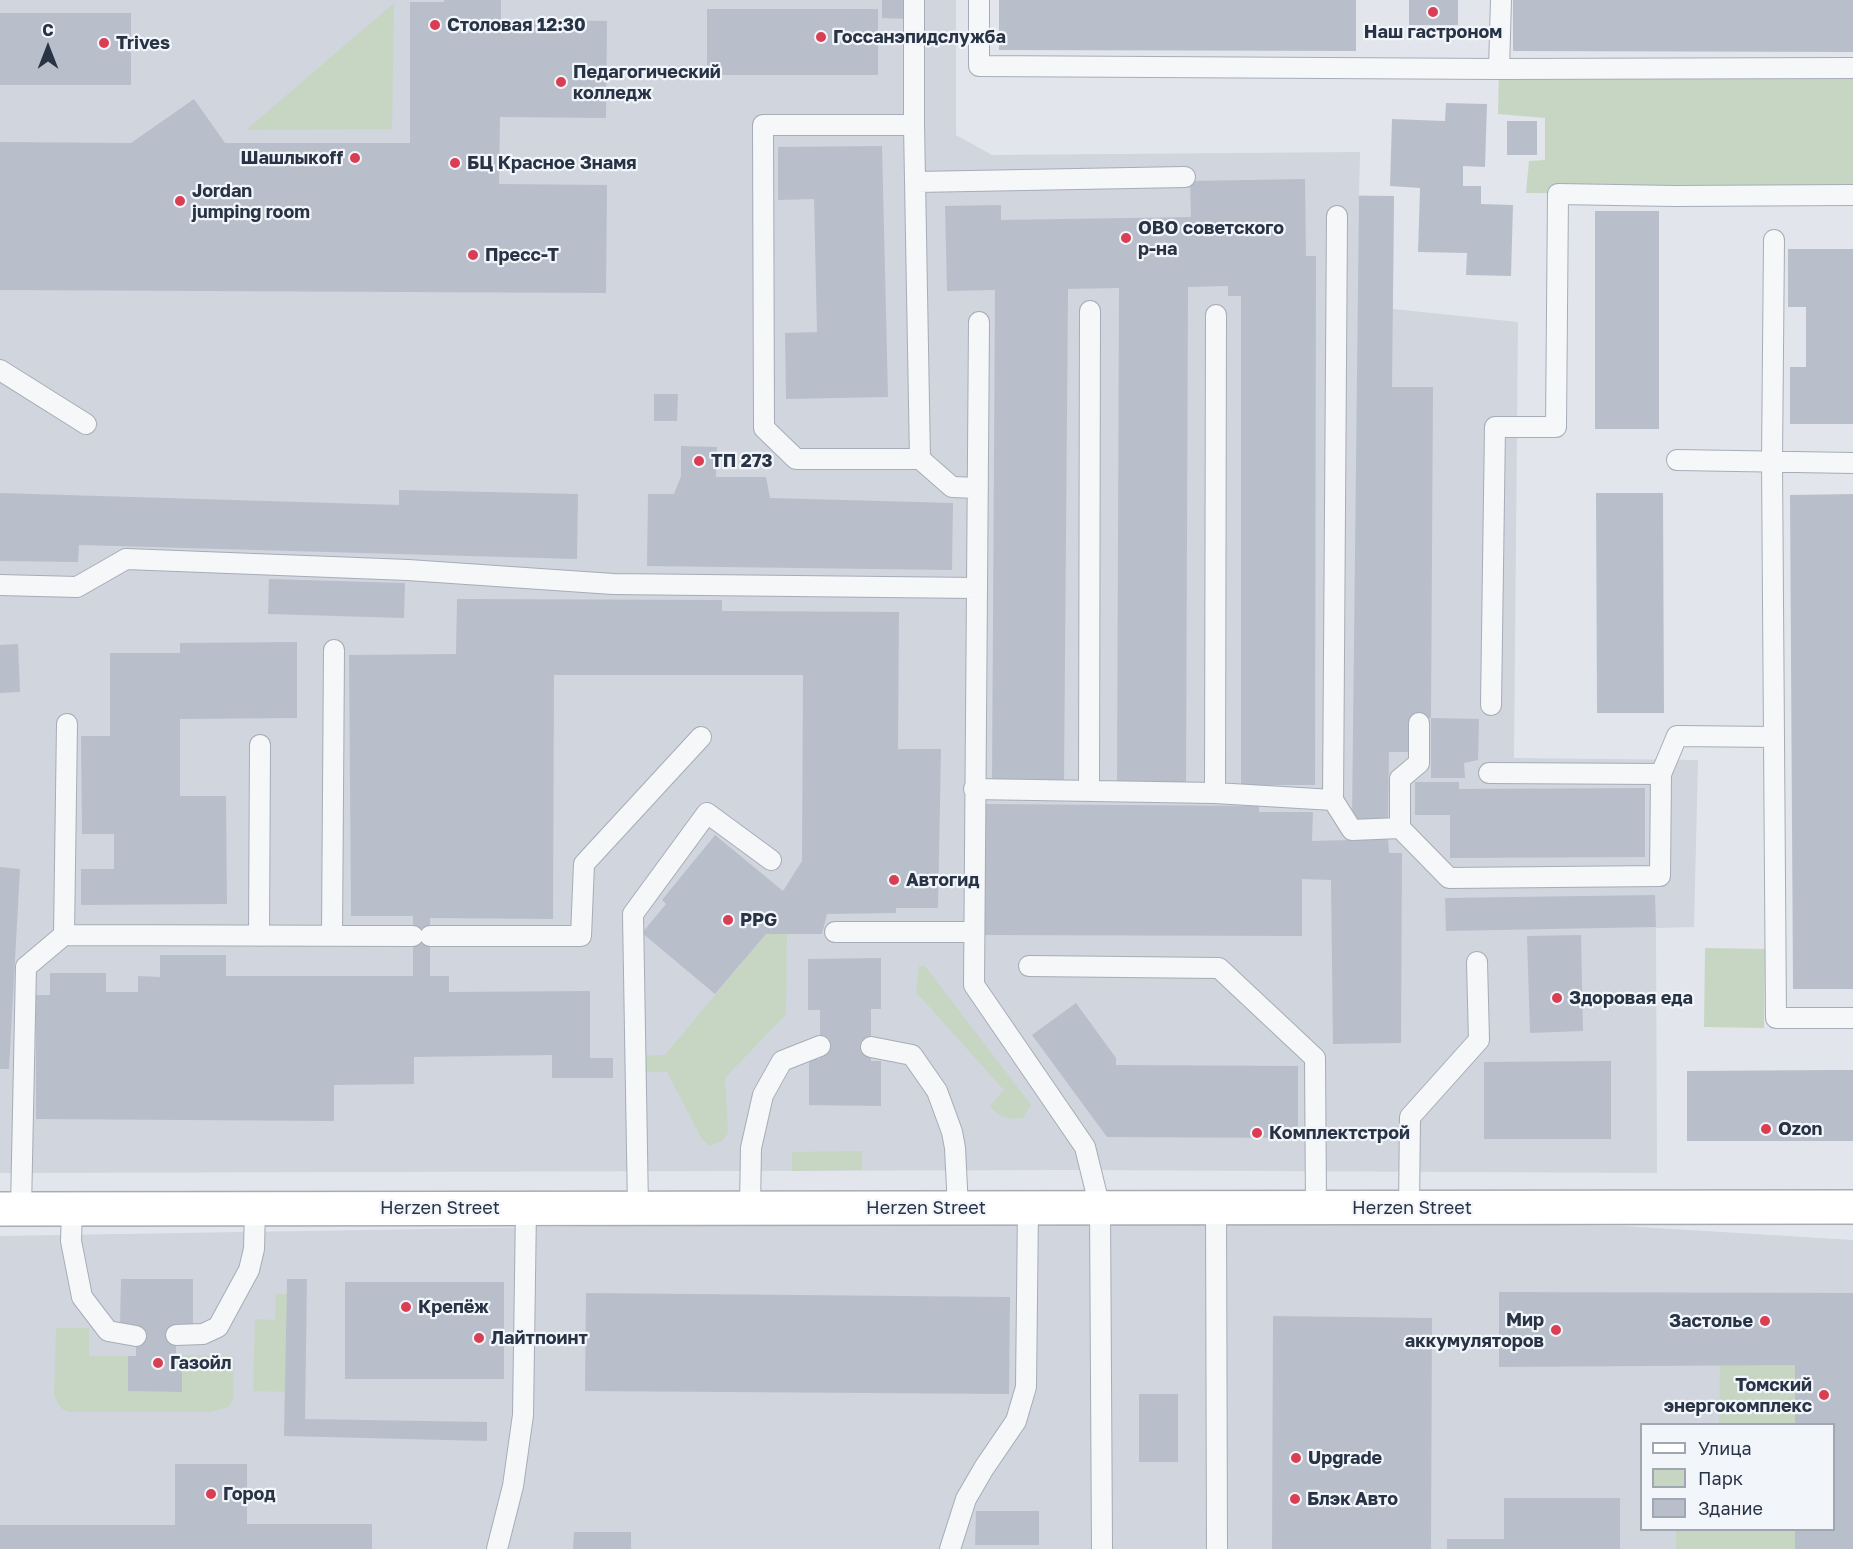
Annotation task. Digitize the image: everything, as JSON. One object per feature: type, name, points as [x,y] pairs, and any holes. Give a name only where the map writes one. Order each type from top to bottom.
[{"type":"street","name":"Herzen Street","points":[[11,1209],[1853,1207]]},
{"type":"lane","points":[[914,0],[920,459]]},
{"type":"lane","points":[[979,0],[979,66],[1499,69],[1853,68]]},
{"type":"lane","points":[[1499,69],[1501,0]]},
{"type":"lane","points":[[914,125],[764,125],[764,428],[796,459],[920,459],[952,487],[978,488]]},
{"type":"lane","points":[[916,182],[1185,177]]},
{"type":"lane","points":[[1491,705],[1495,427],[1556,427],[1558,195],[1853,195]]},
{"type":"lane","points":[[1337,216],[1333,800],[1352,830],[1400,828]]},
{"type":"lane","points":[[1774,240],[1772,461],[1776,1018],[1853,1018]]},
{"type":"lane","points":[[1089,791],[1090,310]]},
{"type":"lane","points":[[1215,793],[1216,315]]},
{"type":"lane","points":[[979,322],[975,588],[974,985],[1085,1147],[1100,1208],[1102,1549]]},
{"type":"lane","points":[[0,370],[86,424]]},
{"type":"lane","points":[[1677,460],[1853,463]]},
{"type":"lane","points":[[0,585],[77,587],[126,559],[408,570],[613,584],[975,588]]},
{"type":"lane","points":[[332,936],[334,650]]},
{"type":"lane","points":[[1419,723],[1419,763],[1400,779],[1400,828],[1449,878],[1660,876],[1661,774],[1677,736],[1774,737]]},
{"type":"lane","points":[[64,935],[68,724]]},
{"type":"lane","points":[[11,1209],[26,967],[64,935],[581,936],[584,864],[701,737]]},
{"type":"lane","points":[[259,936],[260,745]]},
{"type":"lane","points":[[1489,773],[1661,774]]},
{"type":"lane","points":[[974,789],[1215,793],[1333,800]]},
{"type":"lane","points":[[638,1208],[633,914],[707,813],[771,860]]},
{"type":"lane","points":[[835,932],[974,932]]},
{"type":"lane","points":[[1409,1208],[1410,1117],[1479,1040],[1477,962]]},
{"type":"lane","points":[[1029,966],[1218,968],[1315,1058],[1316,1208]]},
{"type":"lane","points":[[750,1208],[751,1148],[763,1095],[782,1061],[820,1046]]},
{"type":"lane","points":[[871,1047],[912,1055],[937,1091],[952,1132],[955,1148],[958,1208]]},
{"type":"lane","points":[[176,1335],[203,1334],[218,1327],[249,1270],[254,1249],[255,1208]]},
{"type":"lane","points":[[497,1549],[513,1486],[524,1415],[526,1208]]},
{"type":"lane","points":[[950,1549],[966,1499],[1016,1421],[1026,1387],[1028,1208]]},
{"type":"lane","points":[[1216,1208],[1217,1549]]},
{"type":"lane","points":[[72,1209],[71,1241],[82,1297],[108,1331],[136,1336]]},
{"type":"shaded area","points":[[0,0],[956,0],[956,135],[992,155],[1360,152],[1359,195],[1394,196],[1393,309],[1518,322],[1514,758],[1698,760],[1694,927],[1656,928],[1657,1173],[1080,1170],[0,1173]]},
{"type":"shaded area","points":[[1095,1218],[1623,1226],[1853,1240],[1853,1549],[0,1549],[0,1236]]},
{"type":"green space","points":[[394,3],[392,129],[246,130]]},
{"type":"green space","points":[[1853,68],[1853,195],[1526,193],[1529,161],[1545,160],[1545,118],[1498,114],[1499,69]]},
{"type":"green space","points":[[766,934],[787,934],[786,1014],[725,1078],[728,1133],[722,1141],[710,1146],[702,1139],[667,1072],[637,1072],[636,1056],[665,1055]]},
{"type":"green space","points":[[1705,948],[1765,949],[1764,1028],[1704,1027]]},
{"type":"green space","points":[[919,966],[925,966],[1031,1105],[1023,1118],[1013,1119],[1000,1116],[990,1106],[1004,1090],[916,992]]},
{"type":"green space","points":[[862,1151],[862,1170],[792,1171],[792,1152]]},
{"type":"green space","points":[[276,1294],[287,1294],[285,1392],[253,1391],[255,1319],[275,1320]]},
{"type":"green space","points":[[56,1328],[89,1328],[89,1356],[128,1356],[129,1391],[182,1392],[182,1355],[234,1356],[233,1398],[229,1407],[211,1412],[70,1412],[62,1409],[54,1394]]},
{"type":"green space","points":[[1720,1365],[1795,1365],[1795,1423],[1719,1423]]},
{"type":"green space","points":[[1676,1531],[1795,1531],[1795,1549],[1676,1549]]},
{"type":"building","points":[[444,0],[501,0],[501,20],[607,21],[606,118],[500,117],[499,184],[607,185],[606,293],[0,290],[0,142],[131,143],[194,99],[225,143],[410,143],[410,2],[444,2]]},
{"type":"building","points":[[882,0],[909,0],[909,19],[882,18]]},
{"type":"building","points":[[999,0],[1356,0],[1356,51],[999,50]]},
{"type":"building","name":"Наш гастроном","points":[[1409,0],[1458,0],[1458,25],[1409,25]]},
{"type":"building","points":[[1513,0],[1853,0],[1853,52],[1513,51]]},
{"type":"building","points":[[707,9],[878,9],[878,75],[707,75]]},
{"type":"building","points":[[0,13],[131,13],[131,85],[0,85]]},
{"type":"building","points":[[1446,103],[1487,104],[1485,167],[1463,166],[1463,186],[1481,186],[1481,204],[1513,205],[1511,276],[1466,275],[1467,253],[1418,252],[1420,188],[1390,186],[1392,119],[1445,121]]},
{"type":"building","points":[[1507,121],[1537,121],[1537,155],[1507,155]]},
{"type":"building","points":[[882,146],[888,397],[786,399],[785,333],[817,332],[814,199],[778,200],[778,147]]},
{"type":"building","points":[[1305,179],[1306,256],[1316,256],[1315,785],[1241,785],[1241,296],[1228,296],[1228,286],[1188,287],[1186,784],[1117,784],[1119,288],[1068,289],[1064,781],[992,781],[995,290],[947,291],[945,206],[1001,205],[1001,220],[1191,217],[1190,181]]},
{"type":"building","points":[[1359,196],[1394,196],[1392,387],[1433,387],[1431,718],[1411,718],[1411,752],[1389,752],[1388,821],[1352,820]]},
{"type":"building","points":[[1595,211],[1659,211],[1659,429],[1595,429]]},
{"type":"building","points":[[1788,249],[1853,249],[1853,424],[1790,424],[1790,367],[1806,367],[1806,307],[1788,307]]},
{"type":"building","points":[[654,394],[678,394],[677,421],[654,421]]},
{"type":"building","points":[[681,446],[717,447],[716,477],[766,477],[770,498],[953,503],[952,570],[647,566],[648,494],[674,494],[681,476]]},
{"type":"building","points":[[399,490],[578,494],[577,559],[79,545],[78,562],[0,561],[0,493],[399,505]]},
{"type":"building","points":[[1596,493],[1663,493],[1664,713],[1597,713]]},
{"type":"building","points":[[1853,494],[1853,989],[1793,989],[1790,495]]},
{"type":"building","points":[[269,579],[405,583],[404,618],[268,614]]},
{"type":"building","points":[[457,599],[722,600],[722,611],[899,612],[898,749],[941,749],[938,908],[896,908],[896,913],[827,914],[822,934],[766,934],[715,994],[642,933],[666,904],[662,900],[715,835],[783,891],[802,861],[803,675],[554,675],[553,919],[430,918],[430,976],[449,976],[449,992],[590,991],[590,1058],[613,1058],[613,1078],[552,1078],[552,1055],[414,1057],[414,1084],[334,1085],[334,1121],[36,1119],[36,995],[50,995],[50,973],[106,973],[106,992],[138,992],[138,976],[160,977],[160,955],[226,955],[226,976],[413,976],[413,916],[351,916],[349,655],[456,654]]},
{"type":"building","points":[[297,642],[297,718],[180,719],[180,796],[226,796],[227,904],[81,905],[81,869],[114,869],[114,834],[82,834],[81,736],[110,736],[110,653],[180,653],[180,643]]},
{"type":"building","points":[[18,644],[20,692],[0,693],[0,645]]},
{"type":"building","points":[[1431,718],[1479,719],[1478,760],[1464,763],[1465,778],[1431,778]]},
{"type":"building","points":[[1415,782],[1459,782],[1459,789],[1645,788],[1645,857],[1450,858],[1450,815],[1415,815]]},
{"type":"building","points":[[984,804],[1259,806],[1259,812],[1313,812],[1312,841],[1388,839],[1389,853],[1402,853],[1401,1043],[1333,1044],[1331,880],[1302,879],[1302,936],[984,935]]},
{"type":"building","points":[[0,867],[20,869],[9,1069],[0,1069]]},
{"type":"building","points":[[1655,895],[1656,927],[1446,931],[1445,898]]},
{"type":"building","points":[[1581,935],[1583,1031],[1530,1033],[1527,936]]},
{"type":"building","points":[[881,958],[881,1009],[871,1009],[871,1061],[881,1061],[881,1106],[809,1105],[809,1059],[820,1059],[820,1010],[808,1010],[808,959]]},
{"type":"building","points":[[1076,1003],[1116,1058],[1116,1065],[1298,1066],[1298,1138],[1107,1137],[1032,1035]]},
{"type":"building","points":[[1611,1061],[1611,1139],[1484,1139],[1484,1062]]},
{"type":"building","points":[[1853,1070],[1853,1141],[1687,1141],[1687,1071]]},
{"type":"building","points":[[121,1279],[193,1279],[193,1327],[176,1327],[176,1355],[182,1355],[182,1392],[128,1391],[128,1356],[136,1356],[136,1326],[120,1326]]},
{"type":"building","points":[[287,1279],[307,1279],[305,1419],[487,1422],[487,1441],[284,1436]]},
{"type":"building","points":[[345,1282],[504,1282],[504,1379],[345,1379]]},
{"type":"building","points":[[1499,1292],[1853,1293],[1853,1549],[1795,1549],[1795,1531],[1835,1531],[1835,1423],[1795,1423],[1795,1365],[1499,1367]]},
{"type":"building","points":[[586,1293],[1010,1297],[1009,1394],[585,1391]]},
{"type":"building","points":[[1273,1316],[1432,1318],[1431,1549],[1272,1549]]},
{"type":"building","points":[[1139,1394],[1178,1394],[1178,1462],[1139,1462]]},
{"type":"building","name":"Город","points":[[175,1464],[247,1464],[247,1524],[372,1524],[372,1549],[0,1549],[0,1525],[175,1525]]},
{"type":"building","points":[[1504,1498],[1620,1498],[1620,1549],[1447,1549],[1447,1539],[1504,1539]]},
{"type":"building","points":[[976,1511],[1039,1511],[1039,1545],[975,1545]]},
{"type":"building","points":[[574,1532],[631,1532],[631,1549],[573,1549]]},
{"type":"place","name":"Наш гастроном","points":[[1433,12]]},
{"type":"place","name":"Столовая 12:30","points":[[435,25]]},
{"type":"place","name":"Госсанэпидслужба","points":[[821,37]]},
{"type":"place","name":"Trives","points":[[104,43]]},
{"type":"place","name":"Педагогический колледж","points":[[561,82]]},
{"type":"place","name":"Шашлыкoff","points":[[355,158]]},
{"type":"place","name":"БЦ Красное Знамя","points":[[455,163]]},
{"type":"place","name":"Jordan jumping room","points":[[180,201]]},
{"type":"place","name":"ОВО советского р-на","points":[[1126,238]]},
{"type":"place","name":"Пресс-Т","points":[[473,255]]},
{"type":"place","name":"ТП 273","points":[[699,461]]},
{"type":"place","name":"Автогид","points":[[894,880]]},
{"type":"place","name":"PPG","points":[[728,920]]},
{"type":"place","name":"Здоровая еда","points":[[1557,998]]},
{"type":"place","name":"Ozon","points":[[1766,1129]]},
{"type":"place","name":"Комплектстрой","points":[[1257,1133]]},
{"type":"place","name":"Крепёж","points":[[406,1307]]},
{"type":"place","name":"Застолье","points":[[1765,1321]]},
{"type":"place","name":"Мир аккумуляторов","points":[[1556,1330]]},
{"type":"place","name":"Лайтпоинт","points":[[479,1338]]},
{"type":"place","name":"Газойл","points":[[158,1363]]},
{"type":"place","name":"Томский энергокомплекс","points":[[1824,1395]]},
{"type":"place","name":"Upgrade","points":[[1296,1458]]},
{"type":"place","name":"Город","points":[[211,1494]]},
{"type":"place","name":"Блэк Авто","points":[[1295,1499]]}]
